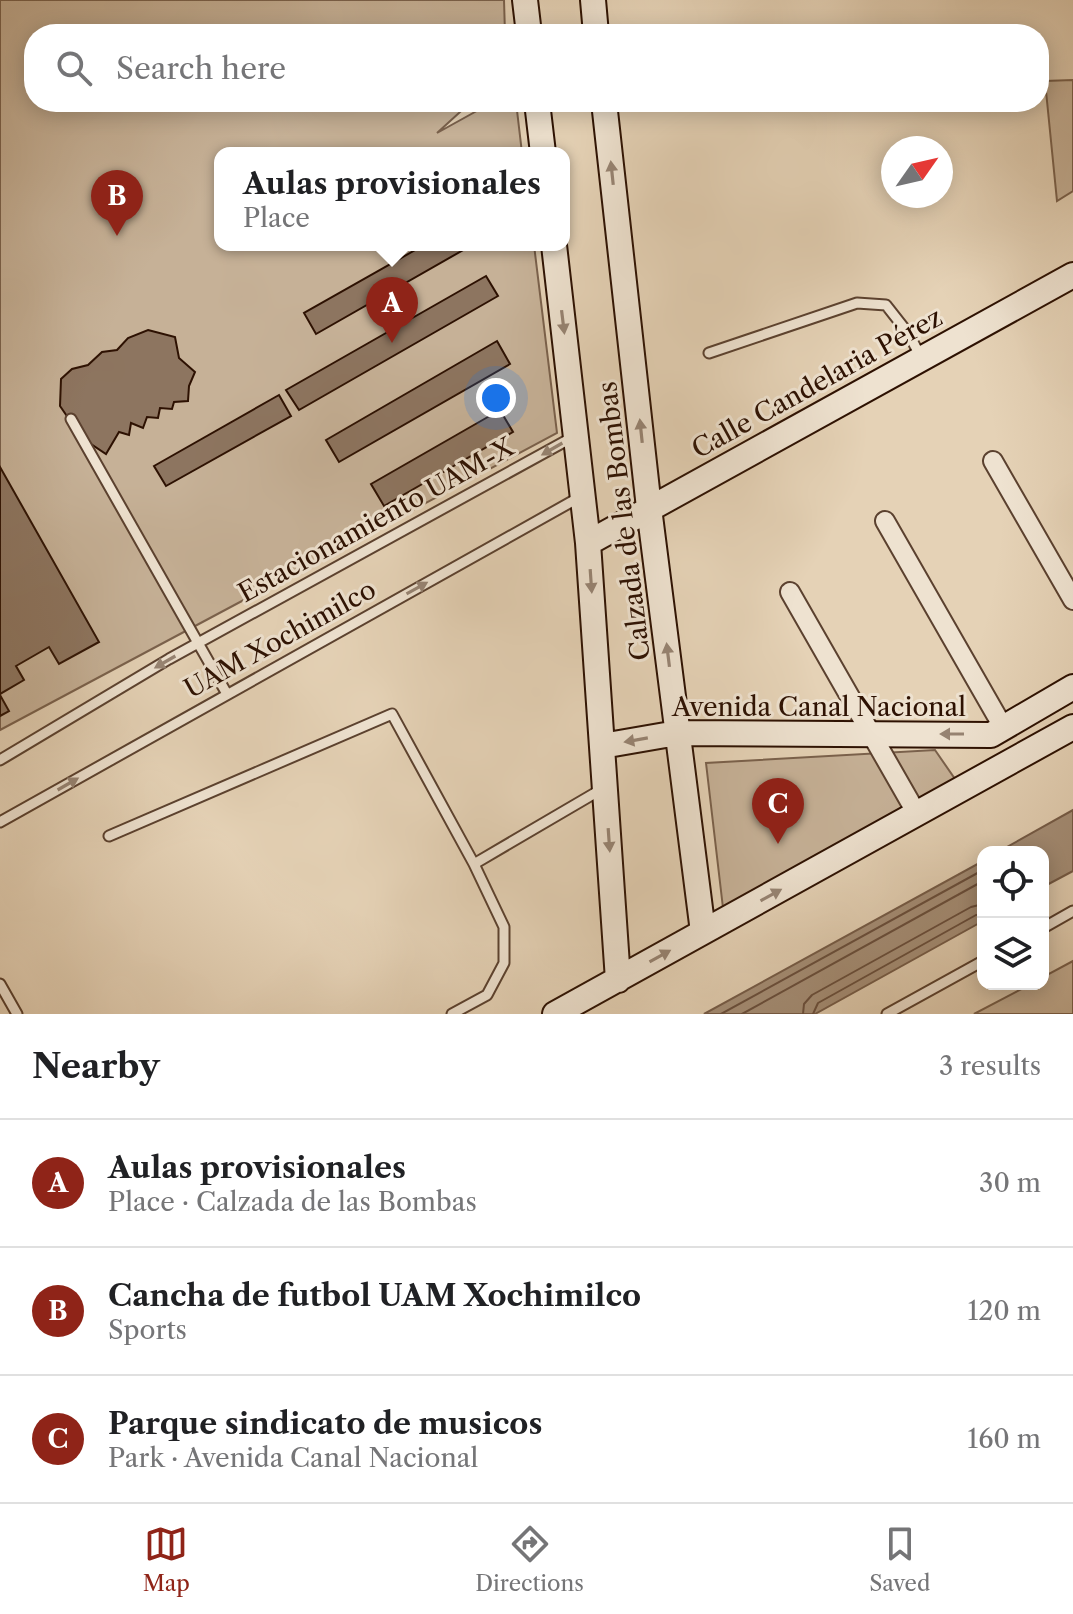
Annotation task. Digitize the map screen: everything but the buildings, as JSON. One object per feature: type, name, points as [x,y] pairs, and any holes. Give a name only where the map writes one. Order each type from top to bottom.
[{"type":"main road","points":[[525,0],[528,24]]},
{"type":"main road","points":[[593,0],[595,24]]},
{"type":"main road","points":[[538,112],[542,147]]},
{"type":"main road","name":"Calzada de las Bombas","points":[[605,112],[649,508],[703,932]]},
{"type":"main road","name":"Calzada de las Bombas","points":[[555,251],[588,543],[618,980]]},
{"type":"main road","name":"Calle Candelaria Pérez","points":[[588,543],[1073,275]]},
{"type":"main road","name":"Avenida Canal Nacional","points":[[602,746],[677,733],[991,735],[1073,687]]},
{"type":"main road","points":[[555,1014],[1073,727]]},
{"type":"street","points":[[993,461],[1073,600]]},
{"type":"street","points":[[885,521],[1003,727]]},
{"type":"street","points":[[790,592],[917,814]]},
{"type":"lane","points":[[709,353],[857,303],[886,305],[908,333],[921,357]]},
{"type":"lane","points":[[71,419],[227,694]]},
{"type":"lane","name":"Estacionamiento UAM-X","points":[[0,760],[198,644],[576,435]]},
{"type":"lane","name":"UAM Xochimilco","points":[[0,822],[583,496]]},
{"type":"lane","points":[[109,836],[392,714],[474,864],[504,927],[504,963],[487,995],[452,1014]]},
{"type":"lane","points":[[474,864],[605,788]]},
{"type":"lane","points":[[1049,925],[1073,911]]},
{"type":"lane","points":[[887,1014],[977,964]]},
{"type":"lane","points":[[0,984],[17,1014]]},
{"type":"shaded area","points":[[0,0],[504,0],[505,24],[24,24],[24,112],[460,112],[437,133],[475,112],[517,112],[521,147],[214,147],[214,251],[535,251],[557,433],[0,730]]},
{"type":"shaded area","points":[[1073,80],[1073,191],[1057,201],[1048,112],[1049,81]]},
{"type":"shaded area","points":[[935,750],[955,779],[723,908],[706,763]]},
{"type":"shaded area","points":[[1073,961],[1073,1014],[974,1014],[1020,990],[1049,990],[1049,974]]},
{"type":"water","points":[[1073,810],[1073,871],[1049,884],[1049,846],[1009,846]]},
{"type":"water","points":[[977,864],[977,924],[815,1014],[704,1014]]},
{"type":"place","name":"Cancha de futbol UAM Xochimilco","points":[[117,236]]},
{"type":"place","name":"Aulas provisionales","points":[[392,343]]},
{"type":"place","name":"Parque sindicato de musicos","points":[[778,844]]}]
